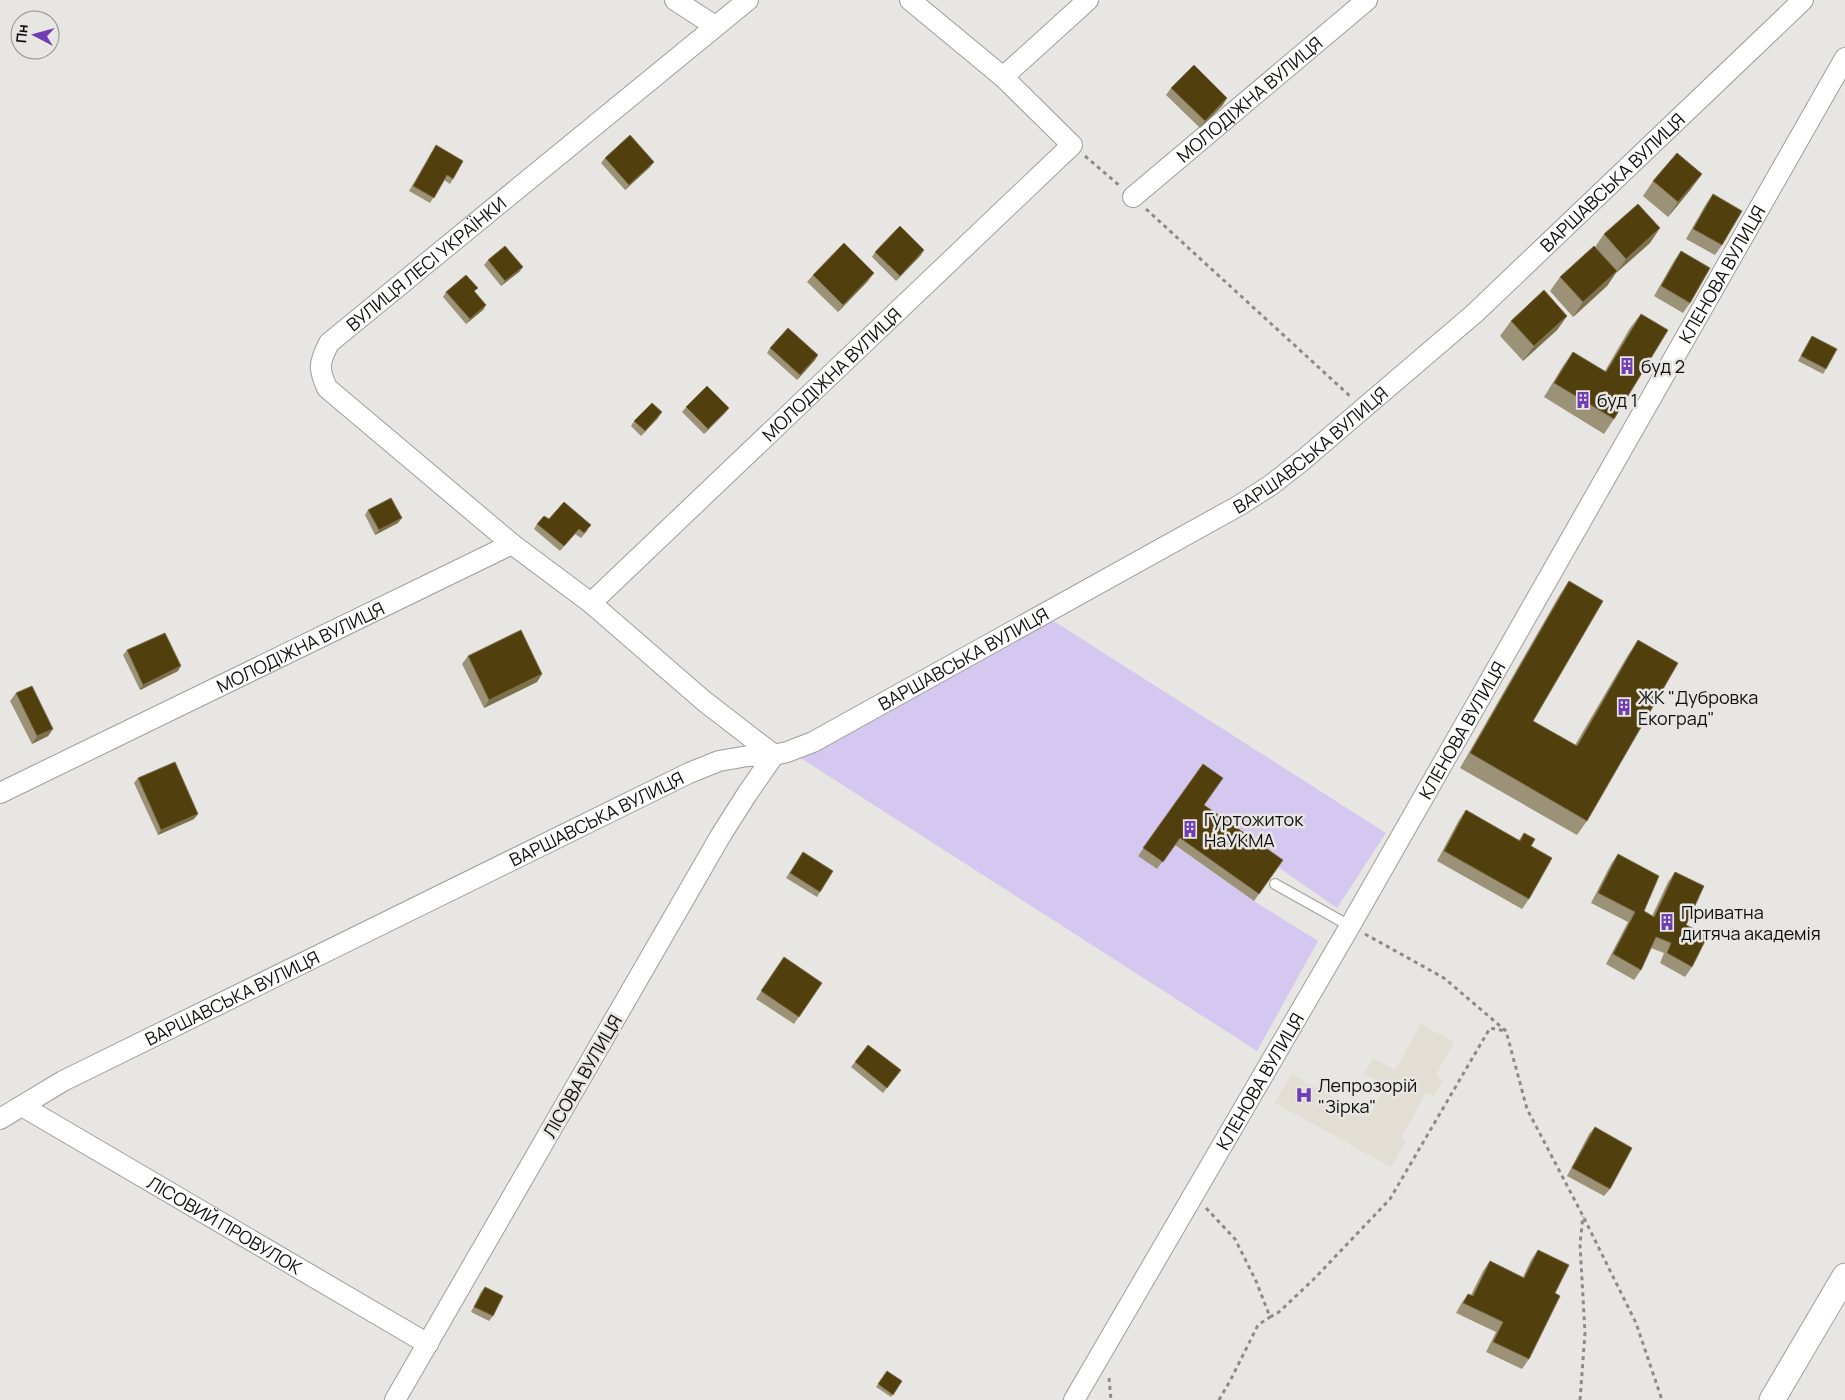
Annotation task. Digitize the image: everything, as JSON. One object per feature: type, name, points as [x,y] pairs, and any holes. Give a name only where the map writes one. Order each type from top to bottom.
[{"type":"street","points":[[675,0],[715,26]]},
{"type":"street","name":"ВУЛИЦЯ ЛЕСІ УКРАЇНКИ","points":[[512,544],[327,388],[320,373],[322,357],[329,343],[748,0]]},
{"type":"street","points":[[910,0],[1003,77],[1072,145]]},
{"type":"street","points":[[1003,77],[1088,0]]},
{"type":"street","name":"МОЛОДІЖНА ВУЛИЦЯ","points":[[1133,197],[1367,0]]},
{"type":"street","name":"ВАРШАВСЬКА ВУЛИЦЯ","points":[[0,1119],[64,1081],[689,773],[733,757],[774,755],[800,748],[1211,522],[1271,485],[1364,409],[1475,313],[1803,0]]},
{"type":"street","name":"КЛЕНОВА ВУЛИЦЯ","points":[[1074,1400],[1350,926],[1845,58]]},
{"type":"street","name":"МОЛОДІЖНА ВУЛИЦЯ","points":[[591,603],[1072,145]]},
{"type":"street","points":[[512,544],[591,603],[704,701],[774,755]]},
{"type":"street","name":"МОЛОДІЖНА ВУЛИЦЯ","points":[[0,793],[512,544]]},
{"type":"street","name":"ЛІСОВА ВУЛИЦЯ","points":[[395,1400],[721,835],[746,794],[774,755]]},
{"type":"street","name":"ЛІСОВИЙ ПРОВУЛОК","points":[[22,1106],[428,1344]]},
{"type":"street","points":[[1772,1400],[1845,1276]]},
{"type":"lane","points":[[1275,884],[1350,926]]},
{"type":"path","points":[[1072,145],[1133,197],[1364,409]]},
{"type":"path","points":[[1350,926],[1444,978],[1506,1031],[1527,1109],[1636,1323],[1662,1400]]},
{"type":"path","points":[[1219,1400],[1258,1325],[1279,1312],[1313,1280],[1390,1200],[1490,1028],[1506,1031]]},
{"type":"path","points":[[1192,1197],[1212,1213],[1235,1239],[1256,1281],[1270,1317]]},
{"type":"path","points":[[1580,1400],[1586,1332],[1580,1244],[1583,1216]]},
{"type":"shaded area","points":[[1052,620],[1386,833],[1337,908],[1199,812],[1138,855],[1157,869],[1175,845],[1254,901],[1318,941],[1257,1051],[796,755]]},
{"type":"shaded area","name":"Лепрозорій \"Зірка\"","points":[[1421,1024],[1454,1042],[1436,1075],[1443,1080],[1434,1097],[1426,1093],[1401,1138],[1406,1140],[1391,1167],[1275,1103],[1291,1074],[1369,1117],[1386,1086],[1364,1074],[1373,1058],[1395,1070]]},
{"type":"building","points":[[1194,65],[1227,98],[1205,121],[1171,88]]},
{"type":"building","points":[[630,135],[654,162],[629,185],[605,158]]},
{"type":"building","points":[[436,145],[463,161],[453,179],[447,175],[434,198],[413,186]]},
{"type":"building","points":[[1677,153],[1702,174],[1678,202],[1653,181]]},
{"type":"building","points":[[1713,194],[1742,211],[1722,245],[1693,229]]},
{"type":"building","points":[[1638,204],[1660,228],[1626,259],[1604,234]]},
{"type":"building","points":[[900,226],[924,250],[900,276],[875,252]]},
{"type":"building","points":[[844,243],[874,273],[843,305],[813,275]]},
{"type":"building","points":[[505,246],[523,267],[505,281],[488,260]]},
{"type":"building","points":[[1594,246],[1617,271],[1583,302],[1560,277]]},
{"type":"building","points":[[1681,251],[1710,268],[1690,303],[1661,286]]},
{"type":"building","points":[[466,275],[478,288],[474,291],[486,305],[470,319],[446,292]]},
{"type":"building","points":[[1544,290],[1567,316],[1534,346],[1511,321]]},
{"type":"building","points":[[1641,314],[1668,330],[1614,419],[1554,383],[1573,352],[1606,372]]},
{"type":"building","points":[[788,328],[818,355],[800,375],[770,348]]},
{"type":"building","points":[[1812,336],[1837,349],[1826,369],[1801,356]]},
{"type":"building","points":[[707,386],[729,408],[708,429],[686,407]]},
{"type":"building","points":[[652,403],[662,412],[645,431],[634,421]]},
{"type":"building","points":[[391,498],[402,518],[379,530],[368,510]]},
{"type":"building","points":[[564,502],[591,525],[584,533],[579,529],[564,546],[537,524],[544,516],[549,519]]},
{"type":"building","name":"ЖК \"Дубровка Екоград\"","points":[[1569,581],[1603,601],[1533,721],[1577,746],[1638,640],[1678,663],[1587,821],[1470,753]]},
{"type":"building","points":[[521,630],[542,674],[489,700],[468,656]]},
{"type":"building","points":[[165,633],[181,666],[143,685],[127,650]]},
{"type":"building","points":[[32,686],[53,729],[37,736],[16,693]]},
{"type":"building","points":[[175,762],[198,814],[161,830],[138,778]]},
{"type":"building","name":"Гуртожиток НаУКМА","points":[[1203,764],[1223,778],[1204,805],[1283,860],[1259,894],[1180,838],[1163,862],[1143,848]]},
{"type":"building","points":[[1466,810],[1520,841],[1524,833],[1535,839],[1531,846],[1552,858],[1529,899],[1444,851]]},
{"type":"building","points":[[803,852],[833,871],[820,892],[790,873]]},
{"type":"building","name":"Приватна дитяча академiя","points":[[1618,854],[1659,876],[1644,911],[1654,917],[1675,872],[1704,886],[1686,925],[1708,935],[1692,967],[1667,953],[1671,943],[1656,937],[1641,970],[1613,954],[1635,912],[1598,893]]},
{"type":"building","points":[[784,957],[822,983],[799,1017],[761,991]]},
{"type":"building","points":[[868,1045],[901,1070],[887,1088],[855,1062]]},
{"type":"building","points":[[1595,1127],[1632,1148],[1610,1189],[1572,1168]]},
{"type":"building","points":[[1538,1250],[1569,1265],[1555,1293],[1560,1296],[1529,1359],[1493,1342],[1503,1322],[1463,1303],[1468,1294],[1473,1296],[1490,1261],[1524,1278]]},
{"type":"building","points":[[485,1287],[503,1296],[493,1316],[474,1307]]},
{"type":"building","points":[[887,1371],[902,1381],[893,1395],[878,1384]]},
{"type":"place","name":"буд 2","points":[[1627,366]]},
{"type":"place","name":"буд 1","points":[[1583,400]]},
{"type":"place","name":"ЖК \"Дубровка Екоград\"","points":[[1624,707]]},
{"type":"place","name":"Гуртожиток НаУКМА","points":[[1190,829]]},
{"type":"place","name":"Приватна дитяча академiя","points":[[1667,922]]},
{"type":"place","name":"Лепрозорій \"Зірка\"","points":[[1304,1095]]}]
